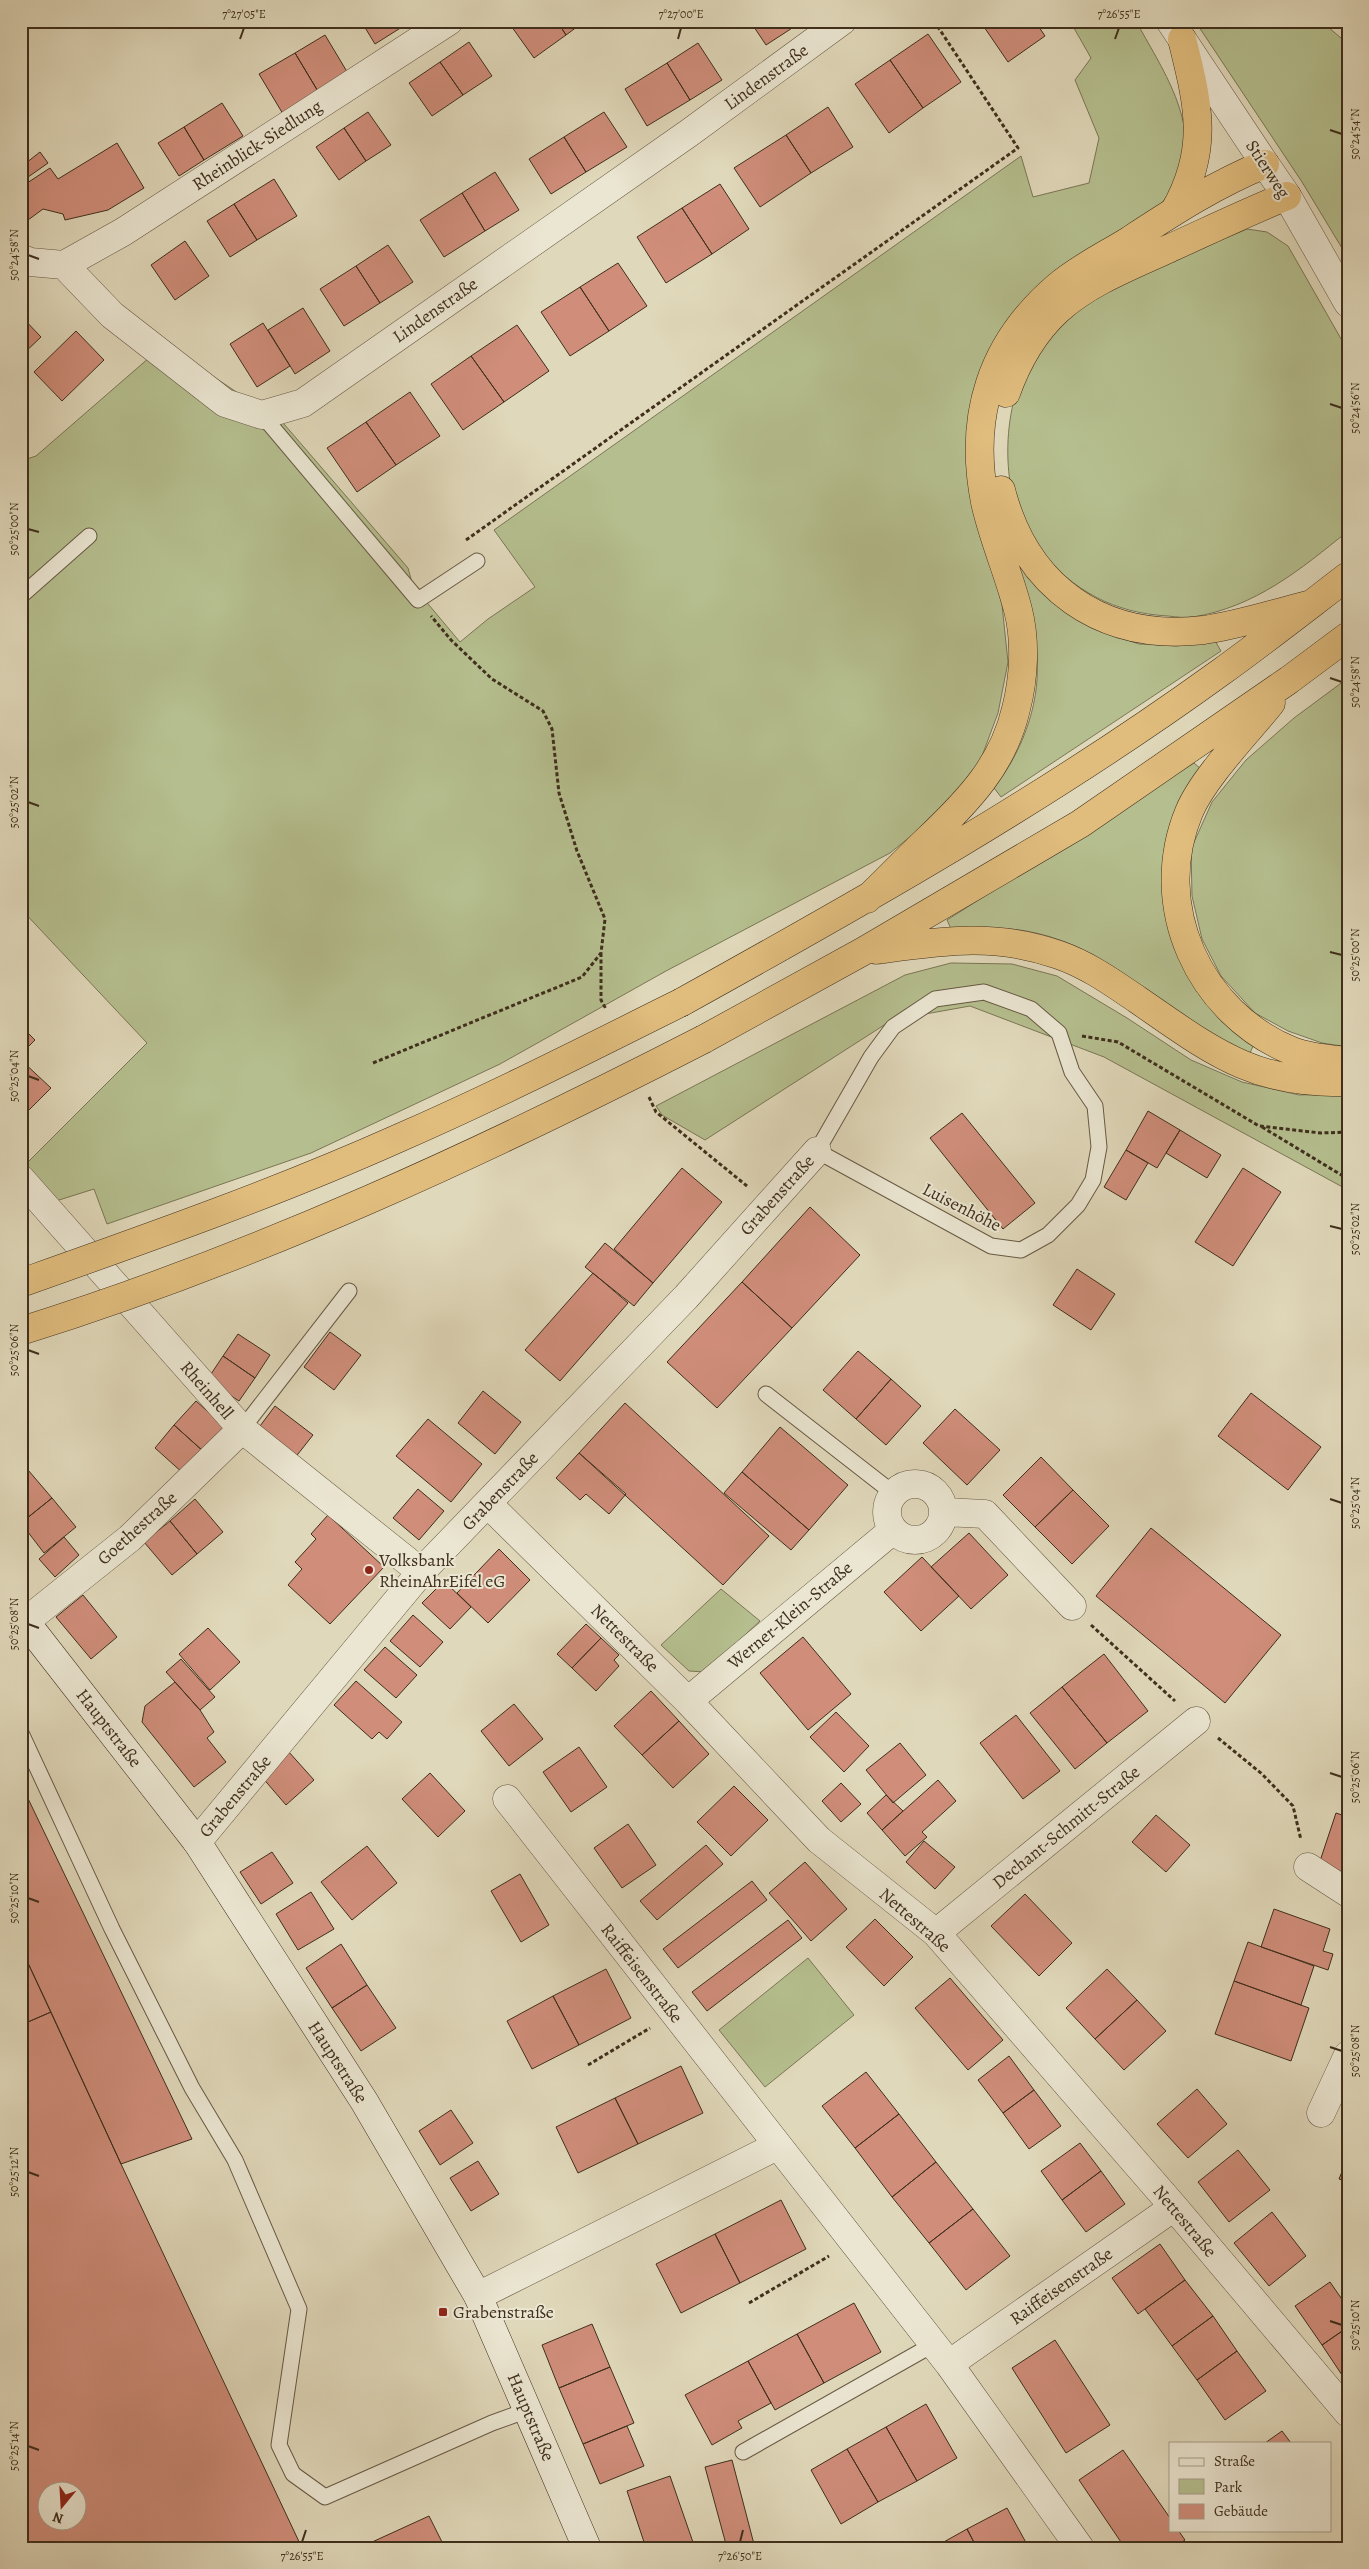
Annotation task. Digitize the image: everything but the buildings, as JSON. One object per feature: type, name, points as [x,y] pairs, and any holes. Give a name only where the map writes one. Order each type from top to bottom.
[{"type":"highway","points":[[1175,210],[1189,186],[1196,158],[1198,135],[1194,86],[1176,30]]},
{"type":"highway","points":[[867,899],[972,797],[990,771],[1005,741],[1016,710],[1021,677],[1022,643],[1019,613],[986,504],[980,468],[980,434],[984,403],[991,378],[1004,349],[1021,325],[1060,285],[1175,210],[1228,180],[1265,164]]},
{"type":"highway","points":[[1287,196],[1260,206],[1116,274],[1087,290],[1059,310],[1032,339],[1014,371],[1002,404],[996,443],[999,481],[1007,515],[1020,542],[1039,571],[1061,594],[1085,610],[1140,630],[1168,632],[1204,630],[1311,604]]},
{"type":"highway","points":[[21,1283],[186,1224],[398,1138],[579,1054],[682,1002],[867,899],[1022,804],[1220,672],[1348,576]]},
{"type":"highway","points":[[21,1331],[195,1270],[395,1188],[524,1130],[704,1039],[862,952],[1080,824],[1289,680],[1348,636]]},
{"type":"highway","points":[[1289,680],[1204,786],[1190,811],[1179,845],[1175,891],[1180,923],[1190,952],[1203,979],[1221,1002],[1242,1022],[1258,1033],[1293,1051],[1321,1059],[1348,1061]]},
{"type":"highway","points":[[862,952],[953,939],[983,940],[1033,947],[1060,956],[1108,980],[1208,1049],[1230,1060],[1287,1079],[1321,1083],[1348,1082]]},
{"type":"street","name":"Rheinblick-Siedlung","points":[[64,265],[123,232],[449,21]]},
{"type":"street","name":"Lindenstraße","points":[[262,415],[302,403],[689,133],[842,21]]},
{"type":"street","name":"Stierweg","points":[[1176,30],[1287,196],[1348,303]]},
{"type":"street","points":[[21,258],[30,262],[64,265],[112,315],[225,403],[262,415]]},
{"type":"street","name":"Grabenstraße","points":[[197,1842],[421,1572],[679,1304],[817,1150]]},
{"type":"street","name":"Rheinhell","points":[[21,1179],[242,1428],[421,1572]]},
{"type":"street","name":"Goethestraße","points":[[24,1619],[130,1538],[242,1428]]},
{"type":"street","points":[[910,1484],[929,1487],[937,1493],[944,1512],[937,1530],[920,1539],[910,1540],[893,1530],[886,1511],[893,1493],[910,1484]]},
{"type":"street","name":"Nettestraße","points":[[488,1504],[688,1701],[819,1840],[936,1933],[1174,2207],[1348,2413]]},
{"type":"street","points":[[944,1512],[984,1514],[1072,1606]]},
{"type":"street","name":"Werner-Klein-Straße","points":[[688,1701],[893,1530]]},
{"type":"street","name":"Hauptstraße","points":[[24,1619],[197,1842],[364,2101],[478,2296],[587,2548]]},
{"type":"street","name":"Dechant-Schmitt-Straße","points":[[936,1933],[1196,1721]]},
{"type":"street","name":"Raiffeisenstraße","points":[[507,1799],[942,2354],[1080,2548]]},
{"type":"street","points":[[1308,1867],[1348,1893]]},
{"type":"street","points":[[1321,2112],[1348,2055]]},
{"type":"street","points":[[478,2296],[778,2146]]},
{"type":"street","name":"Raiffeisenstraße","points":[[942,2354],[1174,2207]]},
{"type":"lane","points":[[262,415],[418,600],[477,561]]},
{"type":"lane","points":[[21,596],[89,536]]},
{"type":"lane","points":[[817,1150],[871,1057],[893,1027],[934,1000],[984,992],[1031,1009],[1059,1033]]},
{"type":"lane","name":"Luisenhöhe","points":[[817,1150],[991,1246],[1021,1250],[1048,1235],[1078,1205],[1094,1180],[1099,1147],[1094,1106],[1072,1072],[1059,1033]]},
{"type":"lane","points":[[242,1428],[349,1291]]},
{"type":"lane","points":[[766,1394],[893,1493]]},
{"type":"lane","points":[[21,1733],[112,1929],[192,2088],[235,2160],[299,2309],[279,2445],[293,2474],[325,2497],[492,2423],[528,2410]]},
{"type":"lane","name":"Raiffeisenstraße","points":[[743,2452],[942,2354]]},
{"type":"path","points":[[459,545],[1018,148],[934,21]]},
{"type":"path","points":[[418,600],[451,640],[492,679],[543,712],[552,729],[559,793],[576,851],[605,919],[601,953],[601,1000]]},
{"type":"path","points":[[373,1063],[582,977],[601,953]]},
{"type":"path","points":[[1059,1033],[1118,1042],[1348,1179]]},
{"type":"path","points":[[656,1112],[770,1203]]},
{"type":"path","points":[[1259,1126],[1321,1134],[1348,1132]]},
{"type":"path","points":[[1072,1606],[1196,1721],[1262,1774],[1293,1806],[1308,1867]]},
{"type":"path","points":[[588,2065],[674,2013]]},
{"type":"path","points":[[749,2303],[853,2242]]},
{"type":"green space","points":[[1070,21],[1136,21],[1166,77],[1182,117],[1185,138],[1184,159],[1178,179],[1161,204],[986,366],[985,539],[1002,605],[1008,662],[998,713],[979,764],[942,811],[890,853],[666,971],[500,1064],[311,1153],[107,1224],[94,1189],[24,1211],[21,1206],[21,1169],[147,1043],[21,909],[21,461],[36,456],[165,344],[284,424],[408,568],[413,586],[460,642],[488,619],[535,587],[494,530],[1021,156],[1033,197],[1089,183],[1099,138],[1075,80],[1091,58]]},
{"type":"green space","points":[[1195,21],[1321,21],[1348,44],[1348,258],[1302,182]]},
{"type":"green space","points":[[1247,229],[1267,232],[1288,246],[1348,351],[1348,531],[1276,585],[1237,605],[1215,612],[1193,617],[1177,617],[1148,614],[1112,605],[1081,588],[1066,577],[1052,564],[1024,530],[1010,484],[1008,459],[1008,434],[1012,408],[1019,384],[1028,362],[1041,343],[1082,306],[1136,276]]},
{"type":"green space","points":[[1013,552],[1104,632],[1139,644],[1177,646],[1214,639],[1221,651],[1001,797],[994,788],[1014,758],[1022,741],[1033,705],[1037,668],[1034,637]]},
{"type":"green space","points":[[1348,678],[1348,1047],[1322,1043],[1288,1031],[1255,1013],[1221,976],[1202,939],[1192,896],[1191,849],[1212,802],[1246,760],[1294,718]]},
{"type":"green space","points":[[1194,763],[1201,769],[1168,835],[1163,868],[1165,905],[1254,1044],[1250,1053],[1215,1038],[1130,978],[1086,951],[1062,941],[1015,929],[952,931],[947,920]]},
{"type":"green space","points":[[951,963],[1012,964],[1057,976],[1127,1018],[1191,1060],[1242,1082],[1299,1095],[1348,1093],[1348,1190],[1104,1057],[970,1006],[892,1020],[705,1140],[662,1115],[656,1106],[905,975]]},
{"type":"green space","points":[[721,1589],[760,1621],[705,1672],[689,1671],[661,1645]]},
{"type":"green space","points":[[808,1958],[854,2015],[765,2087],[719,2030]]},
{"type":"place","name":"Volksbank RheinAhrEifel eG","points":[[369,1570]]},
{"type":"place","name":"Grabenstraße","points":[[443,2312]]}]
